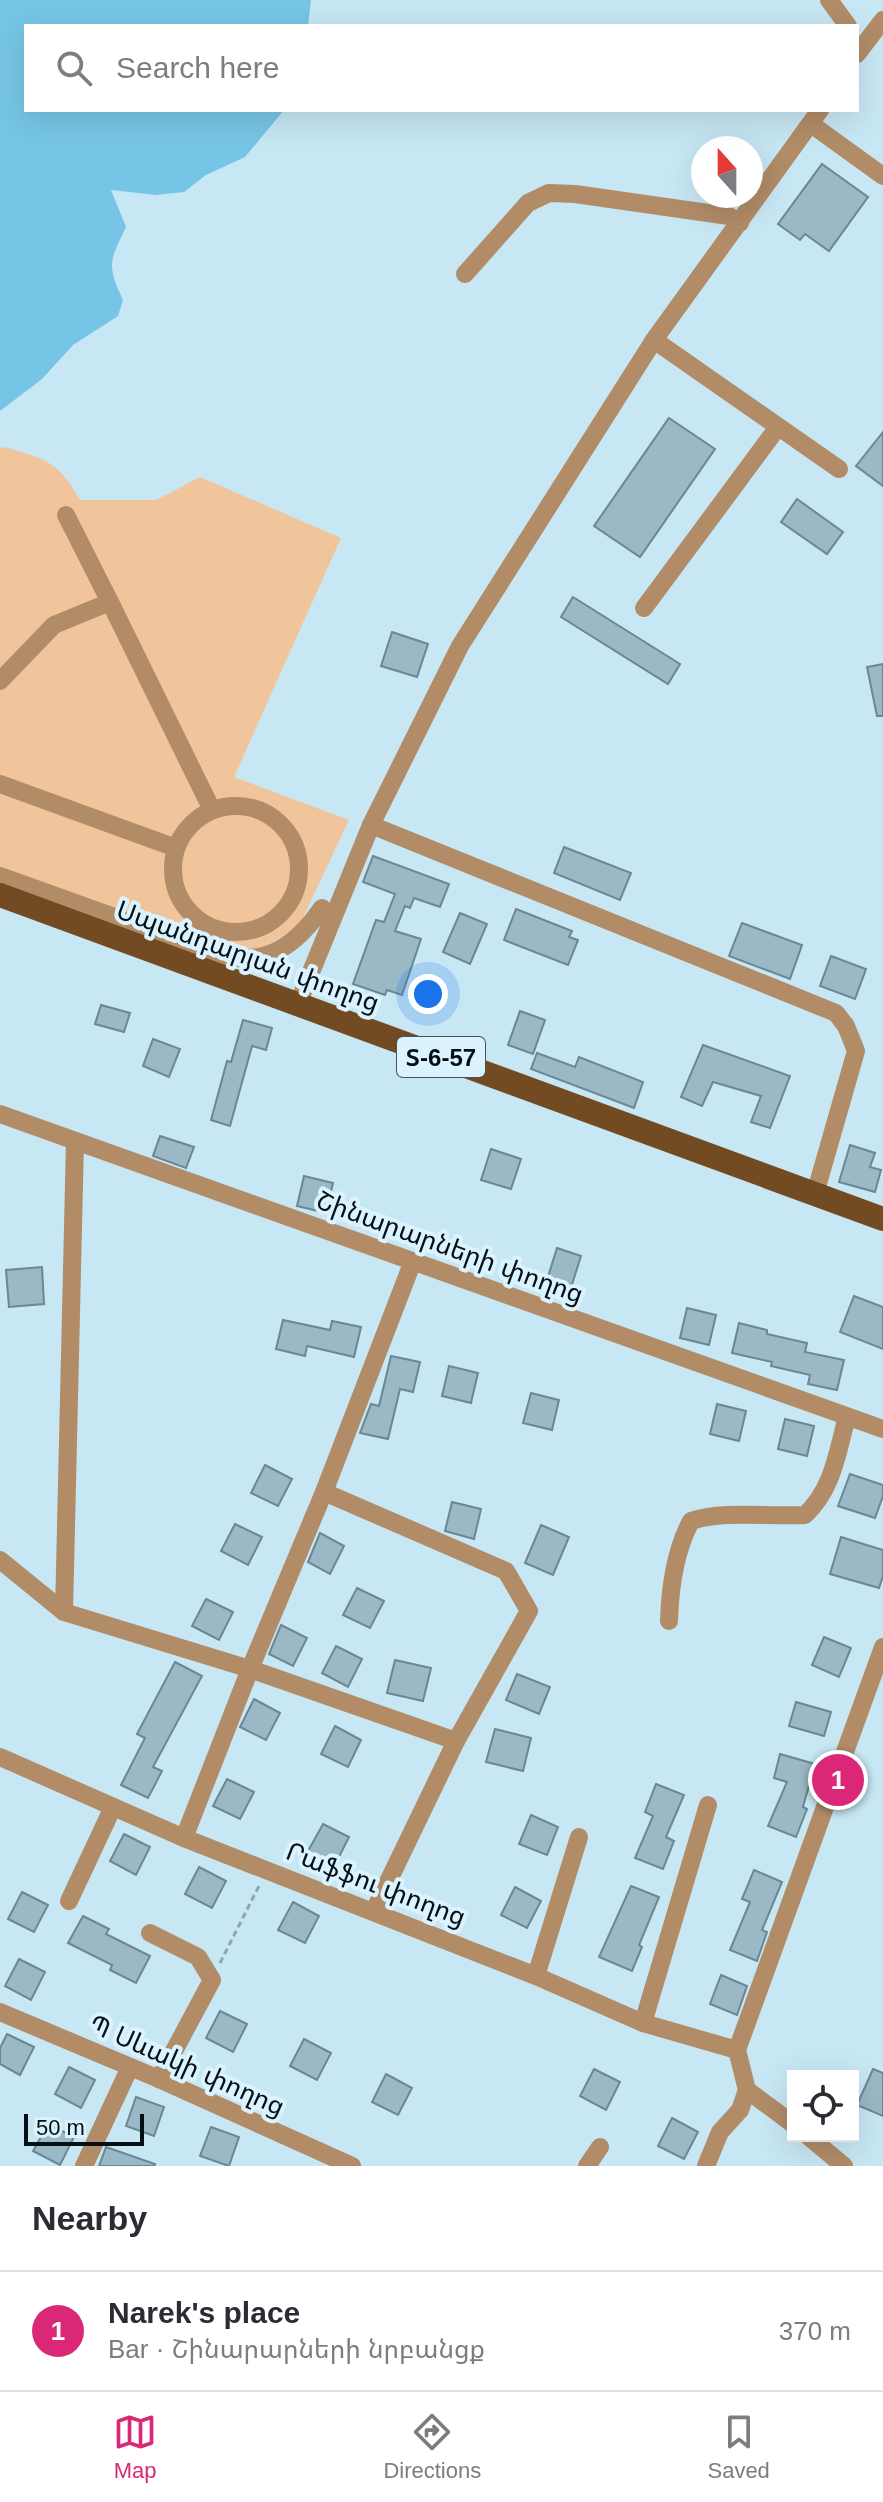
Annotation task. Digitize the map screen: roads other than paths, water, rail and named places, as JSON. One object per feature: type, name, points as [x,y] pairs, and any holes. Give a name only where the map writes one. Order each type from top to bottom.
[{"type":"main road","name":"Սպանդարյան փողոց","points":[[0,895],[883,1219]]},
{"type":"street","points":[[829,0],[847,24]]},
{"type":"street","points":[[298,1004],[371,825],[460,646],[654,340],[816,117],[883,176]]},
{"type":"street","points":[[465,274],[528,203],[549,193],[729,216],[740,223]]},
{"type":"street","points":[[654,340],[839,469]]},
{"type":"street","points":[[644,608],[778,427]]},
{"type":"street","points":[[66,515],[212,810]]},
{"type":"street","points":[[0,681],[54,625],[110,602]]},
{"type":"street","points":[[0,784],[176,848]]},
{"type":"street","points":[[250,807],[283,826],[300,860],[294,898],[267,926],[229,933],[202,922],[194,918],[174,886],[176,848],[190,825],[212,810],[250,807]]},
{"type":"street","points":[[371,825],[836,1013],[846,1026],[856,1051],[815,1194]]},
{"type":"street","points":[[0,876],[242,960],[263,956],[287,946],[306,931],[322,908]]},
{"type":"street","points":[[191,944],[202,922]]},
{"type":"street","name":"Շինարարների փողոց","points":[[0,1114],[883,1429]]},
{"type":"street","points":[[64,1612],[75,1141]]},
{"type":"street","points":[[184,1838],[324,1492],[413,1261]]},
{"type":"street","points":[[669,1621],[681,1539],[691,1521],[705,1516],[724,1515],[805,1515],[820,1501],[828,1485],[847,1417]]},
{"type":"street","points":[[324,1492],[506,1571],[529,1611],[456,1741],[374,1911]]},
{"type":"street","points":[[0,1560],[64,1612],[250,1669],[456,1741]]},
{"type":"street","points":[[706,2166],[720,2132],[740,2110],[747,2090],[737,2050],[881,1659]]},
{"type":"street","name":"Րաֆֆու փողոց","points":[[0,1757],[184,1838],[536,1976],[643,2023],[737,2050]]},
{"type":"street","points":[[643,2023],[708,1805]]},
{"type":"street","points":[[69,1901],[113,1807]]},
{"type":"street","points":[[536,1976],[579,1837]]},
{"type":"street","points":[[150,1933],[198,1957],[212,1980],[159,2079]]},
{"type":"street","name":"Պ Սևակի փողոց","points":[[0,2012],[159,2079],[316,2159],[352,2166]]},
{"type":"street","points":[[84,2166],[130,2067]]},
{"type":"street","points":[[747,2090],[787,2120]]},
{"type":"street","points":[[815,2142],[844,2166]]},
{"type":"street","points":[[587,2166],[600,2147]]},
{"type":"water","points":[[0,0],[311,0],[308,24],[24,24],[24,112],[282,112],[245,157],[206,175],[184,192],[156,195],[111,190],[126,227],[112,264],[114,279],[123,300],[118,316],[73,345],[42,379],[0,411]]},
{"type":"place","name":"Narek's place","points":[[838,1780]]}]
